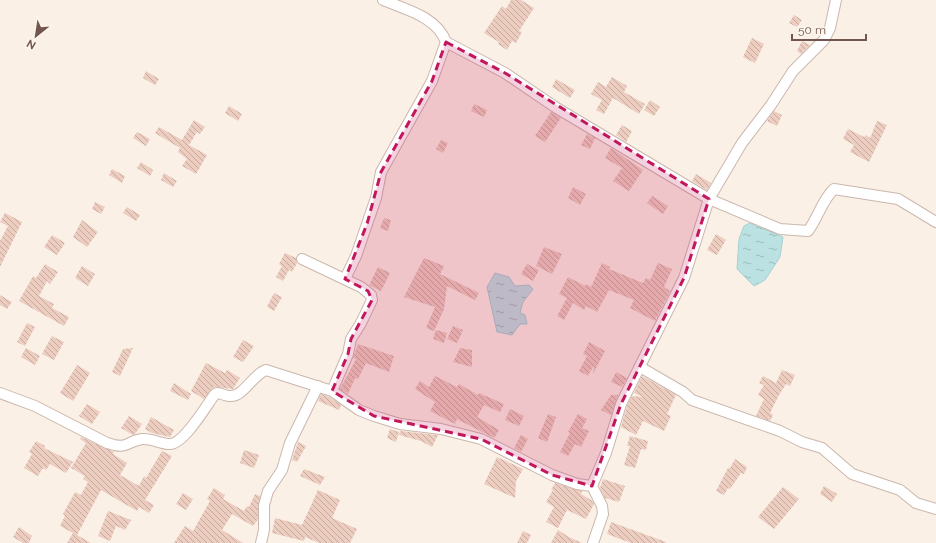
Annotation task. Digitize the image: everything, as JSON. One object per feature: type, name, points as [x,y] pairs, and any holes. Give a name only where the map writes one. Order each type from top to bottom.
[{"type":"street","points":[[383,0],[430,20],[442,32],[446,42],[505,73],[554,107],[709,199],[780,229],[808,230],[815,222],[828,194],[834,189],[898,199],[936,222]]},
{"type":"street","points":[[593,543],[603,514],[602,506],[592,486],[606,453],[621,404],[684,278],[709,199],[742,143],[771,105],[793,71],[824,40],[830,28],[836,0]]},
{"type":"street","points":[[344,279],[356,256],[365,230],[376,198],[381,172],[432,81],[446,42]]},
{"type":"street","points":[[302,259],[368,291],[372,300],[361,323],[351,339],[348,354],[332,390]]},
{"type":"street","points":[[640,366],[683,392],[692,400],[780,431],[802,442],[822,448],[852,474],[900,490],[916,503],[936,508]]},
{"type":"street","points":[[0,393],[35,406],[107,443],[120,447],[141,439],[150,439],[170,444],[177,442],[185,435],[217,392],[230,396],[236,396],[242,392],[254,377],[266,370],[332,390],[358,410],[374,416],[400,424],[464,433],[506,450],[524,462],[552,475],[577,484],[592,486]]},
{"type":"street","points":[[261,543],[264,530],[264,505],[268,491],[282,470],[290,443],[318,386]]},
{"type":"highlighted area","points":[[446,42],[505,73],[709,199],[684,278],[621,404],[592,486],[552,475],[481,439],[374,416],[332,391],[348,354],[351,339],[372,300],[368,291],[345,279],[367,224],[381,172],[432,81]]},
{"type":"water","points":[[750,223],[783,237],[780,257],[765,280],[754,286],[737,269],[739,239],[744,226]]},
{"type":"water","points":[[495,273],[509,277],[515,286],[529,285],[533,289],[523,302],[520,313],[525,315],[527,324],[520,324],[512,335],[497,332],[487,287]]},
{"type":"building","points":[[511,0],[521,0],[534,8],[519,31],[522,32],[516,43],[512,41],[507,50],[498,44],[499,42],[484,33],[502,6],[506,9]]},
{"type":"building","points":[[794,15],[802,20],[797,27],[789,23]]},
{"type":"building","points":[[752,38],[764,44],[755,63],[743,57]]},
{"type":"building","points":[[802,41],[810,45],[801,54],[797,51]]},
{"type":"building","points":[[146,71],[159,79],[155,85],[143,78]]},
{"type":"building","points":[[612,77],[627,86],[624,92],[645,104],[639,114],[613,98],[604,114],[596,110],[602,100],[591,94],[598,82],[606,87]]},
{"type":"building","points":[[556,79],[575,90],[570,98],[552,87]]},
{"type":"building","points":[[650,100],[660,107],[654,116],[644,110]]},
{"type":"building","points":[[474,104],[487,110],[484,117],[471,111]]},
{"type":"building","points":[[229,106],[242,114],[238,121],[225,113]]},
{"type":"building","points":[[774,111],[782,115],[777,126],[767,121]]},
{"type":"building","points":[[551,112],[561,118],[545,142],[535,136]]},
{"type":"building","points":[[194,120],[205,127],[200,134],[197,132],[189,145],[207,155],[196,174],[182,166],[187,159],[178,152],[180,148],[155,133],[159,127],[182,140]]},
{"type":"building","points":[[877,121],[887,125],[869,162],[850,152],[854,145],[843,139],[848,129],[864,137],[866,135],[870,138]]},
{"type":"building","points":[[622,125],[632,131],[626,142],[616,135]]},
{"type":"building","points":[[137,132],[150,139],[146,146],[133,138]]},
{"type":"building","points":[[587,134],[595,138],[590,149],[581,145]]},
{"type":"building","points":[[441,140],[448,143],[443,153],[436,149]]},
{"type":"building","points":[[611,148],[643,170],[629,191],[613,181],[622,168],[605,158]]},
{"type":"building","points":[[141,162],[153,170],[150,176],[137,168]]},
{"type":"building","points":[[112,169],[125,176],[122,183],[109,175]]},
{"type":"building","points":[[164,173],[177,181],[173,187],[161,180]]},
{"type":"building","points":[[696,174],[711,183],[707,190],[692,181]]},
{"type":"building","points":[[573,187],[586,194],[580,205],[568,198]]},
{"type":"building","points":[[652,196],[668,206],[663,214],[647,203]]},
{"type":"building","points":[[95,202],[105,207],[101,214],[92,209]]},
{"type":"building","points":[[127,207],[140,215],[136,221],[123,213]]},
{"type":"building","points":[[5,213],[22,222],[0,267],[0,241],[8,226],[0,222]]},
{"type":"building","points":[[384,218],[391,220],[388,231],[380,228]]},
{"type":"building","points":[[82,220],[98,232],[87,247],[73,237]]},
{"type":"building","points":[[716,234],[726,240],[717,255],[707,250]]},
{"type":"building","points":[[52,235],[65,243],[57,255],[44,247]]},
{"type":"building","points":[[544,247],[562,254],[552,274],[536,266]]},
{"type":"building","points":[[285,253],[296,258],[297,263],[292,272],[289,270],[283,281],[276,277],[282,266],[279,264]]},
{"type":"building","points":[[424,258],[444,266],[440,274],[479,293],[475,300],[447,286],[444,309],[434,331],[426,328],[435,307],[404,297]]},
{"type":"building","points":[[602,263],[610,267],[609,269],[643,283],[646,278],[650,280],[658,263],[672,269],[664,287],[670,291],[655,321],[630,308],[634,300],[609,290],[597,312],[586,306],[584,310],[573,303],[564,320],[557,316],[567,298],[559,294],[568,277],[585,286],[586,284],[591,287]]},
{"type":"building","points":[[45,264],[58,272],[50,284],[47,281],[39,296],[54,304],[52,308],[69,317],[64,326],[19,301],[33,276],[36,278]]},
{"type":"building","points":[[527,264],[539,270],[533,281],[521,274]]},
{"type":"building","points":[[82,266],[95,274],[88,286],[75,278]]},
{"type":"building","points":[[378,267],[390,273],[381,291],[369,285]]},
{"type":"building","points":[[274,293],[282,297],[274,311],[267,307]]},
{"type":"building","points":[[0,295],[12,302],[7,309],[0,305]]},
{"type":"building","points":[[27,323],[35,327],[25,346],[17,342]]},
{"type":"building","points":[[453,326],[463,330],[457,343],[447,339]]},
{"type":"building","points":[[436,330],[447,333],[444,343],[433,339]]},
{"type":"building","points":[[52,336],[64,342],[54,360],[42,354]]},
{"type":"building","points":[[243,340],[254,346],[243,362],[233,357]]},
{"type":"building","points":[[589,342],[605,351],[593,374],[594,365],[588,376],[579,371],[587,356],[583,354]]},
{"type":"building","points":[[358,344],[394,356],[389,372],[366,363],[358,379],[355,378],[348,394],[340,389],[356,359],[353,358]]},
{"type":"building","points":[[26,348],[40,356],[35,365],[21,357]]},
{"type":"building","points":[[133,348],[120,376],[112,372],[123,349]]},
{"type":"building","points":[[460,348],[472,350],[472,367],[453,362]]},
{"type":"building","points":[[206,363],[225,373],[227,370],[240,378],[233,389],[214,387],[204,399],[191,391]]},
{"type":"building","points":[[77,365],[90,373],[73,401],[60,393]]},
{"type":"building","points":[[782,370],[795,375],[790,386],[786,384],[779,395],[770,413],[773,415],[770,421],[756,416],[764,399],[758,395],[764,385],[759,383],[763,376],[776,383]]},
{"type":"building","points":[[616,372],[627,378],[622,387],[611,382]]},
{"type":"building","points":[[435,376],[457,387],[459,384],[478,395],[479,393],[504,404],[500,412],[484,405],[477,417],[499,430],[494,438],[457,419],[455,424],[430,411],[435,402],[415,389],[420,381],[429,387]]},
{"type":"building","points":[[642,376],[676,395],[667,414],[671,416],[664,431],[643,421],[636,435],[621,427],[627,406],[632,396],[643,397],[634,393]]},
{"type":"building","points":[[174,383],[191,394],[188,400],[170,391]]},
{"type":"building","points":[[321,394],[329,397],[341,405],[339,410],[318,401]]},
{"type":"building","points":[[611,395],[618,395],[611,415],[601,410]]},
{"type":"building","points":[[87,404],[100,412],[92,424],[79,416]]},
{"type":"building","points":[[510,409],[524,416],[519,426],[505,420]]},
{"type":"building","points":[[548,414],[556,417],[547,442],[538,438]]},
{"type":"building","points":[[578,414],[587,419],[582,428],[589,431],[581,447],[575,444],[568,456],[560,452],[570,433],[568,432]]},
{"type":"building","points":[[129,416],[142,424],[133,435],[121,428]]},
{"type":"building","points":[[151,417],[174,430],[170,437],[152,433],[145,429]]},
{"type":"building","points":[[390,429],[399,432],[396,442],[387,438]]},
{"type":"building","points":[[400,431],[438,435],[432,447],[421,441],[399,435]]},
{"type":"building","points":[[521,435],[528,439],[521,452],[514,448]]},
{"type":"building","points":[[630,436],[648,441],[646,450],[641,449],[635,468],[624,465],[630,446],[627,446]]},
{"type":"building","points":[[81,437],[114,452],[113,454],[127,463],[120,475],[139,486],[144,476],[146,478],[162,451],[172,456],[145,500],[154,505],[149,513],[139,507],[137,511],[101,490],[77,535],[91,543],[67,543],[73,533],[60,526],[65,516],[63,514],[75,492],[81,495],[88,482],[83,479],[85,476],[71,468],[86,443],[80,439]]},
{"type":"building","points":[[36,441],[45,446],[44,448],[73,462],[66,473],[50,464],[46,470],[43,468],[38,476],[24,468],[32,454],[29,452]]},
{"type":"building","points":[[298,442],[306,446],[297,462],[292,460]]},
{"type":"building","points":[[244,450],[259,455],[254,468],[240,463]]},
{"type":"building","points":[[497,457],[523,469],[516,481],[515,498],[484,484]]},
{"type":"building","points":[[735,459],[747,467],[744,474],[741,473],[724,495],[716,491],[728,468],[730,468]]},
{"type":"building","points":[[304,469],[325,477],[320,485],[300,476]]},
{"type":"building","points":[[603,479],[625,486],[619,502],[605,498],[600,488]]},
{"type":"building","points":[[555,483],[582,491],[581,494],[591,500],[594,504],[586,519],[567,510],[558,528],[546,522],[554,507],[546,502]]},
{"type":"building","points":[[824,486],[837,494],[832,502],[820,494]]},
{"type":"building","points":[[783,487],[799,499],[774,529],[758,517]]},
{"type":"building","points":[[214,488],[225,495],[223,499],[244,511],[247,506],[249,507],[255,494],[260,496],[258,519],[253,526],[232,514],[222,530],[243,543],[174,543],[185,526],[193,531],[210,501],[207,499]]},
{"type":"building","points":[[318,490],[340,500],[332,518],[357,529],[350,543],[319,543],[305,537],[304,541],[272,533],[275,518],[302,525]]},
{"type":"building","points":[[183,493],[193,499],[186,510],[176,504]]},
{"type":"building","points":[[108,511],[131,520],[125,530],[116,526],[110,541],[98,536]]},
{"type":"building","points":[[611,522],[666,543],[631,543],[607,534]]},
{"type":"building","points":[[19,527],[32,536],[29,543],[23,543],[13,537]]},
{"type":"building","points":[[558,530],[569,537],[582,543],[551,543]]},
{"type":"building","points":[[523,531],[531,535],[527,543],[517,543]]}]
